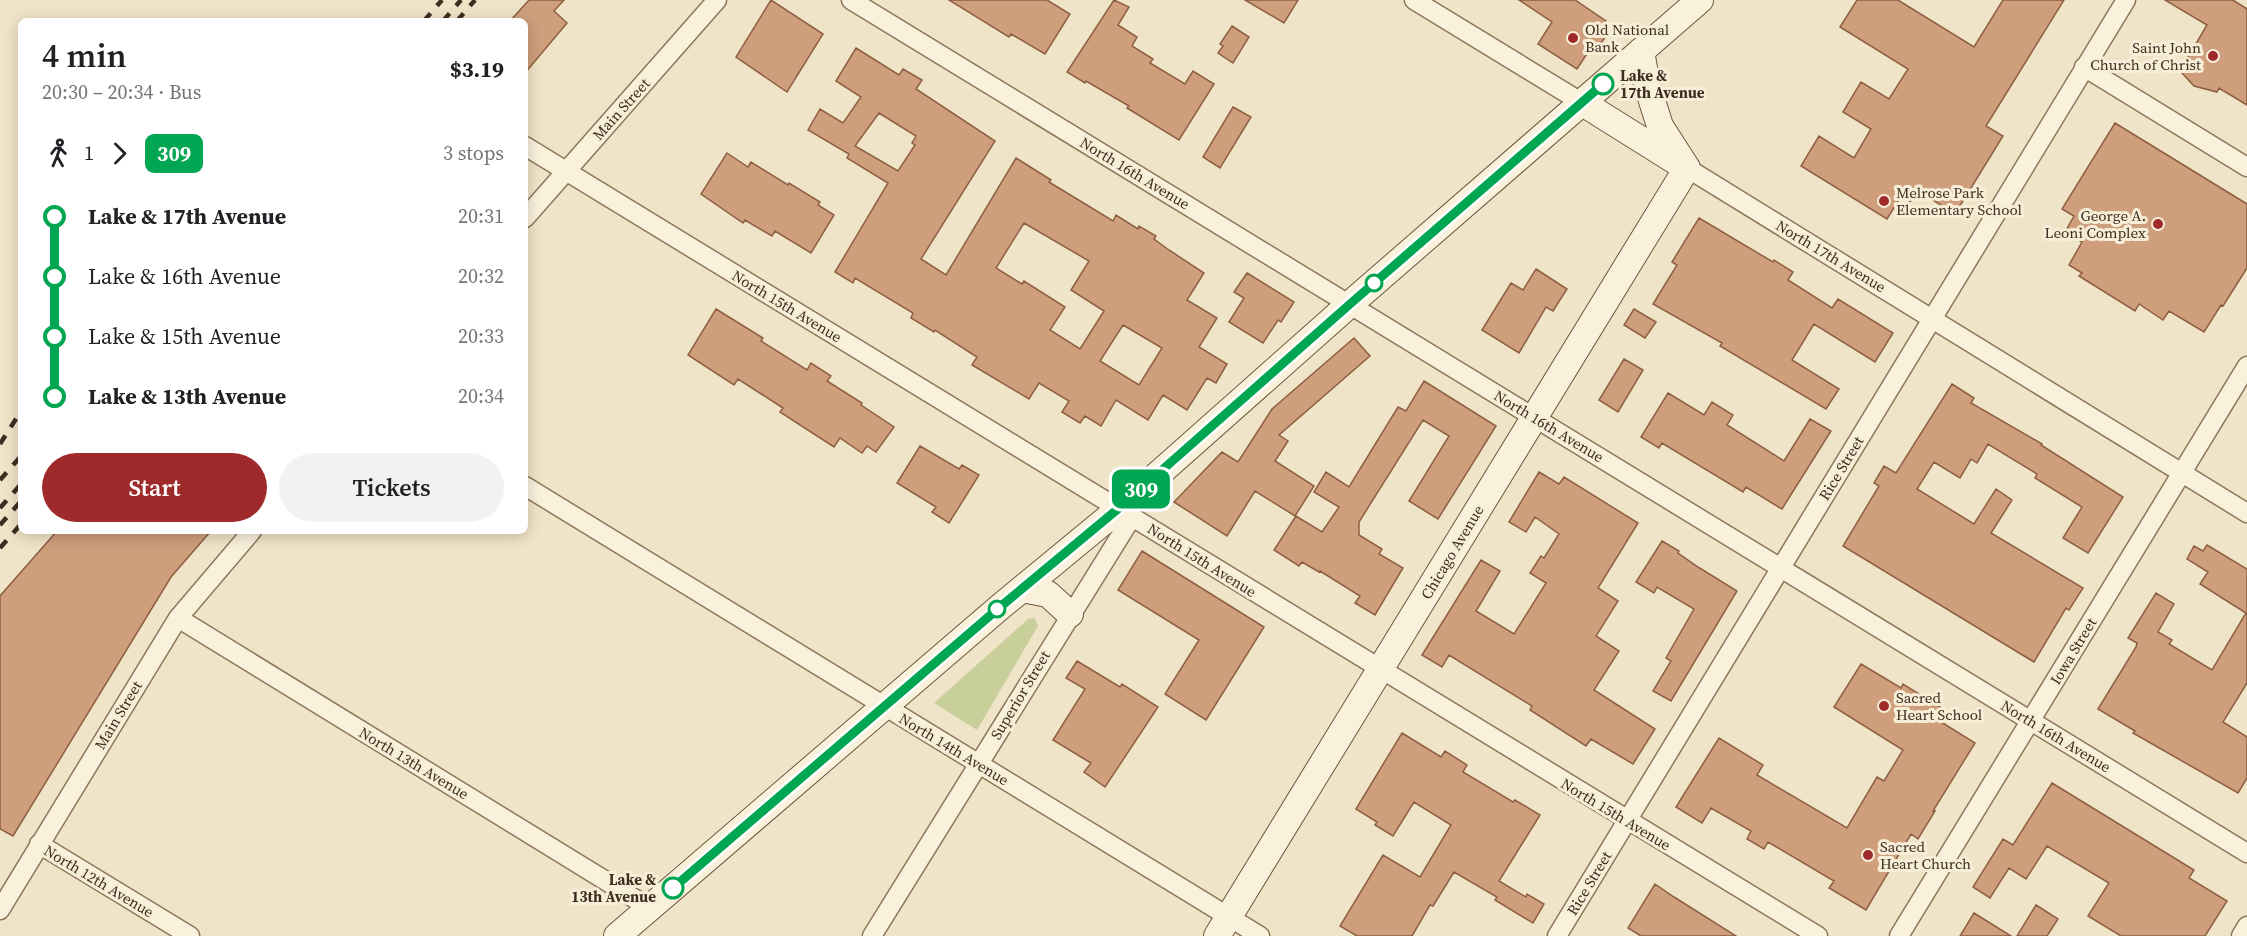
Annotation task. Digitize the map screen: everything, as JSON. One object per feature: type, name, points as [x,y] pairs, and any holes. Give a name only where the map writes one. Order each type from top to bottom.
[{"type":"main road","points":[[617,936],[1022,589],[1125,513],[1350,304],[1700,0]]},
{"type":"main road","points":[[1641,51],[1647,85],[1660,126],[1687,168]]},
{"type":"main road","name":"North 17th Avenue","points":[[1581,102],[1687,168]]},
{"type":"main road","name":"Chicago Avenue","points":[[1223,926],[1687,168]]},
{"type":"main road","points":[[1022,589],[1048,594],[1070,614]]},
{"type":"street","name":"Main Street","points":[[528,215],[717,0]]},
{"type":"street","name":"North 16th Avenue","points":[[851,0],[2247,853]]},
{"type":"street","name":"North 17th Avenue","points":[[1414,0],[1581,102]]},
{"type":"street","name":"Rice Street","points":[[1557,936],[2126,0]]},
{"type":"street","points":[[2084,67],[2247,166]]},
{"type":"street","name":"North 15th Avenue","points":[[528,148],[1818,936]]},
{"type":"street","name":"North 17th Avenue","points":[[1687,168],[2247,513]]},
{"type":"street","name":"Iowa Street","points":[[1899,936],[2247,366]]},
{"type":"street","name":"North 14th Avenue","points":[[528,488],[979,764],[1223,926],[1260,936]]},
{"type":"street","name":"Superior Street","points":[[872,936],[1070,614],[1125,513]]},
{"type":"street","name":"Main Street","points":[[0,910],[178,618],[249,534]]},
{"type":"street","name":"North 13th Avenue","points":[[178,618],[650,908]]},
{"type":"street","name":"North 12th Avenue","points":[[39,844],[190,936]]},
{"type":"street","points":[[2241,936],[2247,926]]},
{"type":"green space","points":[[1035,618],[1038,626],[977,730],[934,703],[1028,619]]},
{"type":"building","points":[[529,0],[564,0],[554,11],[567,23],[528,69],[528,18],[513,18]]},
{"type":"building","points":[[771,0],[823,34],[787,92],[736,57]]},
{"type":"building","points":[[949,0],[1047,0],[1070,14],[1045,54],[1011,34],[1009,37]]},
{"type":"building","points":[[1114,0],[1129,7],[1118,25],[1137,37],[1132,46],[1153,59],[1150,63],[1185,84],[1193,71],[1214,84],[1179,140],[1127,108],[1129,106],[1067,72]]},
{"type":"building","points":[[1245,0],[1298,0],[1284,23]]},
{"type":"building","name":"Old National Bank","points":[[1519,0],[1575,0],[1606,21],[1600,29],[1608,33],[1597,49],[1592,46],[1577,69],[1538,44],[1552,22]]},
{"type":"building","points":[[1857,0],[1898,0],[1974,47],[2003,0],[2064,0],[1986,126],[2003,136],[1955,214],[1917,190],[1910,202],[1901,196],[1887,219],[1801,166],[1819,136],[1854,158],[1871,129],[1843,112],[1861,82],[1889,99],[1908,69],[1840,27]]},
{"type":"building","name":"Saint John Church of Christ","points":[[2165,0],[2233,0],[2247,9],[2247,105],[2219,88],[2217,92],[2194,86],[2180,71],[2207,25]]},
{"type":"building","points":[[1232,26],[1249,37],[1233,63],[1218,53],[1223,46],[1220,44]]},
{"type":"building","points":[[856,48],[899,75],[903,69],[922,80],[916,89],[995,141],[921,259],[946,275],[1016,158],[1051,180],[1049,182],[1113,221],[1116,215],[1138,229],[1139,226],[1156,236],[1154,239],[1204,273],[1187,300],[1217,318],[1199,347],[1227,364],[1216,383],[1207,378],[1187,410],[1163,395],[1148,420],[1116,400],[1101,426],[1085,416],[1080,423],[1062,412],[1069,401],[1039,383],[1029,399],[972,365],[977,357],[935,330],[934,332],[911,318],[913,313],[855,278],[853,283],[835,272],[888,183],[847,158],[849,154],[808,130],[820,109],[843,123],[861,97],[836,81]],"holes":[[[879,113],[916,136],[912,143],[915,145],[898,171],[855,146]],[[1024,223],[1089,261],[1071,290],[1104,311],[1080,349],[1050,330],[1065,307],[1024,281],[1022,284],[996,268]],[[1123,325],[1162,348],[1139,385],[1100,361]]]},
{"type":"building","points":[[1233,107],[1251,117],[1220,168],[1203,157]]},
{"type":"building","name":"George A. Leoni Complex","points":[[2115,123],[2247,204],[2247,268],[2204,332],[2169,311],[2163,320],[2139,304],[2135,311],[2079,276],[2082,273],[2069,265],[2082,242],[2065,232],[2074,216],[2062,209]]},
{"type":"building","points":[[727,153],[748,167],[751,162],[788,185],[789,183],[820,202],[818,205],[834,215],[811,253],[775,231],[772,236],[745,220],[743,223],[701,194]]},
{"type":"building","points":[[1699,218],[1793,272],[1788,280],[1832,308],[1838,299],[1893,333],[1875,362],[1814,324],[1792,360],[1839,389],[1826,409],[1720,346],[1722,343],[1653,304],[1677,265],[1672,262]]},
{"type":"building","points":[[1536,269],[1567,289],[1553,311],[1546,307],[1519,353],[1482,330],[1511,283],[1523,290]]},
{"type":"building","points":[[1247,273],[1294,302],[1281,322],[1278,320],[1263,343],[1229,322],[1244,298],[1234,292]]},
{"type":"building","points":[[716,309],[763,338],[761,341],[807,370],[811,363],[831,376],[827,381],[894,427],[876,452],[867,446],[862,453],[840,438],[834,447],[780,412],[783,408],[738,379],[734,385],[688,355]]},
{"type":"building","points":[[1634,309],[1656,322],[1645,338],[1624,325]]},
{"type":"building","points":[[1354,338],[1370,356],[1279,435],[1288,441],[1275,461],[1314,486],[1295,516],[1255,491],[1227,536],[1174,502],[1222,452],[1238,462],[1272,409]]},
{"type":"building","points":[[1624,359],[1643,370],[1618,412],[1599,400]]},
{"type":"building","points":[[1424,381],[1496,426],[1438,519],[1409,501],[1449,436],[1423,420],[1359,522],[1359,535],[1382,549],[1379,554],[1403,568],[1375,615],[1355,603],[1360,596],[1320,571],[1302,562],[1299,566],[1274,550],[1296,516],[1322,532],[1339,507],[1314,492],[1326,472],[1349,487],[1398,407],[1406,411]]},
{"type":"building","points":[[1952,384],[1974,398],[1971,403],[2042,444],[2123,497],[2088,553],[2063,538],[2082,507],[2035,478],[2037,474],[1988,444],[1977,463],[1971,459],[1960,478],[1934,462],[1917,489],[1974,524],[1996,489],[2012,500],[1991,533],[2083,588],[2069,610],[2066,608],[2034,662],[1843,546],[1879,486],[1874,483],[1884,466],[1896,473]]},
{"type":"building","points":[[1668,393],[1704,415],[1712,402],[1733,415],[1727,425],[1784,461],[1810,419],[1831,431],[1782,509],[1746,487],[1743,492],[1662,443],[1659,448],[1641,437]]},
{"type":"building","points":[[920,446],[959,469],[962,465],[979,475],[949,523],[932,512],[936,507],[897,483]]},
{"type":"building","points":[[1539,472],[1559,484],[1564,477],[1638,523],[1598,588],[1618,601],[1596,636],[1619,651],[1594,690],[1655,729],[1633,764],[1591,739],[1586,746],[1530,710],[1532,706],[1449,655],[1442,667],[1422,655],[1481,560],[1500,571],[1476,611],[1514,634],[1546,583],[1530,573],[1541,556],[1544,558],[1559,534],[1535,517],[1526,532],[1509,522]]},
{"type":"building","points":[[54,534],[208,534],[171,577],[13,836],[0,829],[0,596]]},
{"type":"building","points":[[1662,541],[1737,591],[1671,701],[1653,691],[1671,661],[1666,658],[1694,609],[1657,587],[1654,593],[1636,582]]},
{"type":"building","points":[[2207,545],[2247,569],[2247,683],[2223,722],[2247,737],[2247,778],[2238,793],[2133,733],[2135,731],[2098,709],[2136,647],[2137,643],[2128,638],[2156,593],[2174,604],[2158,632],[2172,640],[2169,644],[2212,670],[2246,613],[2200,584],[2208,572],[2187,559],[2194,546],[2203,551]]},
{"type":"building","points":[[1142,551],[1264,627],[1206,720],[1165,694],[1199,640],[1118,590]]},
{"type":"building","points":[[1077,661],[1120,687],[1122,684],[1158,707],[1105,787],[1084,772],[1091,763],[1053,740],[1085,689],[1066,678]]},
{"type":"building","points":[[1861,664],[1901,688],[1903,684],[1940,707],[1933,717],[1975,743],[1918,839],[1911,834],[1866,910],[1829,888],[1834,881],[1768,842],[1764,849],[1747,839],[1751,831],[1711,808],[1702,823],[1676,807],[1719,738],[1763,765],[1757,775],[1847,828],[1877,777],[1884,781],[1903,750],[1834,707]]},
{"type":"building","points":[[1402,733],[1441,757],[1445,751],[1467,765],[1463,772],[1513,802],[1515,800],[1540,815],[1499,881],[1526,897],[1527,894],[1544,904],[1533,923],[1495,900],[1497,897],[1454,872],[1433,906],[1430,905],[1412,936],[1357,936],[1340,926],[1383,855],[1420,877],[1451,825],[1414,802],[1393,836],[1375,825],[1377,822],[1356,809]]},
{"type":"building","points":[[2052,783],[2194,870],[2189,878],[2227,901],[2205,936],[2121,936],[2088,916],[2109,883],[2047,846],[2026,879],[2009,868],[1990,898],[1973,887],[2003,839],[2013,845]]},
{"type":"building","points":[[1655,884],[1736,936],[1641,936],[1628,928]]},
{"type":"building","points":[[2036,905],[2058,919],[2047,936],[2017,936]]},
{"type":"building","points":[[1974,913],[2011,936],[1960,936]]},
{"type":"railway","points":[[427,18],[442,0]]},
{"type":"railway","points":[[446,18],[461,0]]},
{"type":"railway","points":[[460,18],[475,0]]},
{"type":"railway","points":[[0,444],[18,416]]},
{"type":"railway","points":[[0,480],[18,459]]},
{"type":"railway","points":[[0,508],[18,487]]},
{"type":"railway","points":[[0,525],[18,504]]},
{"type":"railway","points":[[0,548],[18,527]]},
{"type":"bus line","name":"309","points":[[673,888],[1000,607],[1119,508],[1603,84]]},
{"type":"place","name":"Old National Bank","points":[[1573,38]]},
{"type":"place","name":"Saint John Church of Christ","points":[[2213,56]]},
{"type":"place","name":"Lake & 17th Avenue","points":[[1603,84]]},
{"type":"place","name":"Melrose Park Elementary School","points":[[1884,201]]},
{"type":"place","name":"George A. Leoni Complex","points":[[2158,224]]},
{"type":"place","name":"Sacred Heart School","points":[[1884,706]]},
{"type":"place","name":"Sacred Heart Church","points":[[1868,855]]},
{"type":"place","name":"Lake & 13th Avenue","points":[[673,888]]}]
